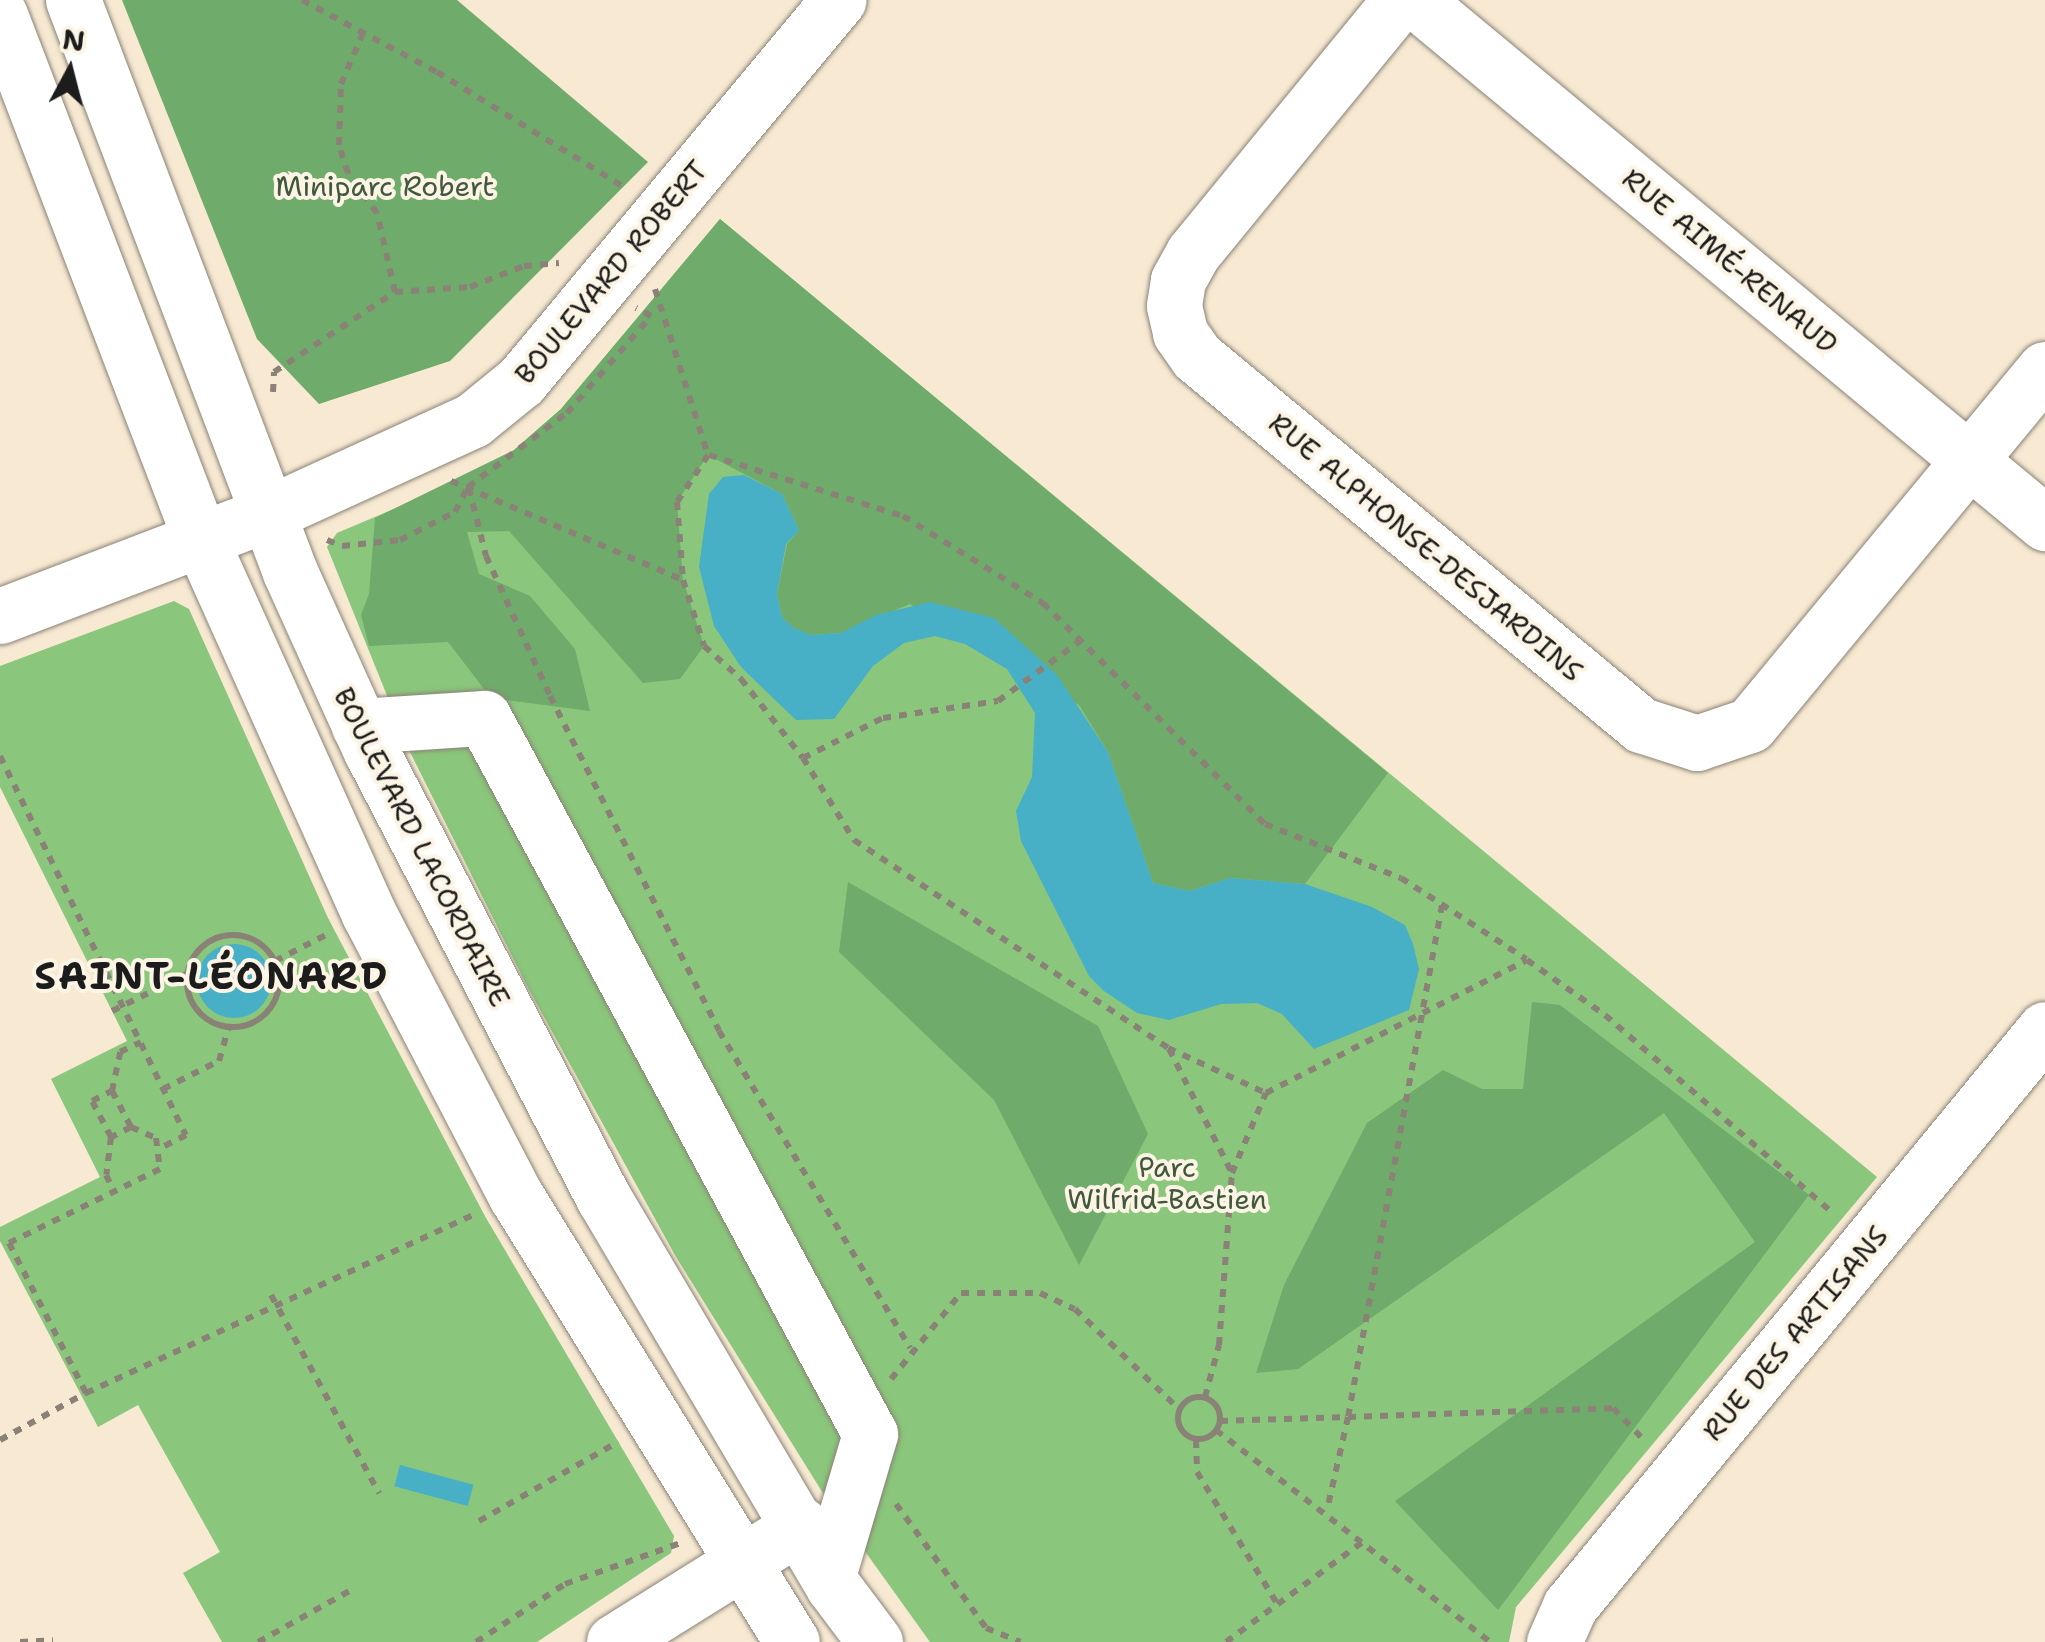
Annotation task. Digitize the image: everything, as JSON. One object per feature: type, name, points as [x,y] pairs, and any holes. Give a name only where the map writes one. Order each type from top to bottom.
[{"type":"street","name":"BOULEVARD LACORDAIRE","points":[[73,0],[267,514],[359,726],[602,1197],[828,1576],[875,1642]]},
{"type":"street","name":"BOULEVARD ROBERT","points":[[0,616],[267,514],[473,420],[521,382],[839,0]]},
{"type":"street","name":"RUE ALPHONSE-DESJARDINS","points":[[1400,0],[1193,253],[1176,293],[1180,332],[1197,357],[1641,725],[1697,743],[1750,725],[2045,369]]},
{"type":"street","name":"RUE AIMÉ-RENAUD","points":[[1416,0],[2045,523]]},
{"type":"street","points":[[0,15],[200,538],[368,914],[516,1196],[658,1419],[792,1642]]},
{"type":"street","points":[[359,726],[484,718],[870,1434],[828,1576]]},
{"type":"street","name":"RUE DES ARTISANS","points":[[1554,1642],[1570,1606],[2042,1039]]},
{"type":"street","points":[[614,1642],[732,1546],[801,1525]]},
{"type":"path","points":[[302,0],[628,189],[636,245],[708,455]]},
{"type":"path","points":[[363,33],[341,84],[338,145],[348,173],[376,213],[394,292]]},
{"type":"path","points":[[272,404],[274,372],[394,292],[470,287],[524,266],[565,262],[636,245]]},
{"type":"path","points":[[708,455],[678,502],[683,580],[704,646],[742,679],[803,758],[854,840],[1168,1048],[1266,1093]]},
{"type":"path","points":[[708,455],[904,516],[1043,603],[1265,824],[1401,878],[1605,1014],[1869,1244]]},
{"type":"path","points":[[440,478],[468,486],[683,580]]},
{"type":"path","points":[[468,486],[486,556],[550,696],[719,1031],[910,1348],[961,1293],[1040,1293],[1075,1309],[1179,1409],[1179,1428],[1196,1440]]},
{"type":"path","points":[[803,758],[884,718],[998,701],[1080,641]]},
{"type":"path","points":[[0,756],[186,1135],[161,1148]]},
{"type":"path","points":[[1327,1510],[1348,1417],[1442,905]]},
{"type":"path","points":[[275,961],[368,914]]},
{"type":"path","points":[[223,936],[253,939],[275,961],[274,1004],[251,1024],[229,1026],[198,1010],[188,974],[197,953],[223,936]]},
{"type":"path","points":[[1204,1397],[1219,1345],[1232,1173],[1266,1093],[1526,960]]},
{"type":"path","points":[[112,1011],[188,974]]},
{"type":"path","points":[[163,1089],[219,1061],[229,1026]]},
{"type":"path","points":[[0,1247],[160,1169],[161,1148],[156,1138],[131,1127],[112,1090],[120,1052],[141,1042]]},
{"type":"path","points":[[1168,1048],[1232,1173]]},
{"type":"path","points":[[112,1090],[92,1101],[111,1137],[106,1175],[114,1191]]},
{"type":"path","points":[[111,1137],[131,1127]]},
{"type":"path","points":[[0,1440],[86,1393],[516,1196]]},
{"type":"path","points":[[8,1242],[86,1393]]},
{"type":"path","points":[[271,1295],[379,1492]]},
{"type":"path","points":[[1179,1409],[1191,1398],[1204,1397],[1216,1405],[1218,1425],[1487,1641]]},
{"type":"path","points":[[1196,1440],[1218,1425],[1614,1408],[1678,1475]]},
{"type":"path","points":[[479,1521],[658,1419]]},
{"type":"path","points":[[1196,1440],[1197,1472],[1276,1602]]},
{"type":"path","points":[[863,1458],[986,1628],[1020,1642]]},
{"type":"path","points":[[1226,1642],[1364,1540]]},
{"type":"path","points":[[476,1642],[565,1584],[732,1546]]},
{"type":"path","points":[[258,1642],[351,1590]]},
{"type":"path","points":[[20,1642],[53,1640]]},
{"type":"green space","name":"Miniparc Robert","points":[[122,0],[457,0],[648,162],[450,361],[319,404],[257,339]]},
{"type":"green space","name":"Parc Wilfrid-Bastien","points":[[720,219],[1877,1177],[1516,1607],[1509,1642],[930,1642],[821,1490],[676,1257],[527,986],[409,750],[327,547],[337,533],[467,478],[514,450],[561,409]]},
{"type":"green space","points":[[720,219],[1388,773],[1305,884],[1230,878],[1190,891],[1153,883],[1108,752],[1079,705],[910,604],[841,633],[810,635],[794,628],[782,617],[777,594],[787,544],[799,530],[782,494],[708,455],[677,502],[683,580],[704,646],[680,679],[643,683],[509,531],[467,532],[479,574],[530,596],[575,649],[590,711],[491,698],[448,642],[369,646],[361,615],[369,594],[375,518],[514,450],[561,409]]},
{"type":"green space","points":[[174,601],[189,609],[328,918],[486,1218],[674,1536],[671,1553],[537,1642],[222,1642],[183,1573],[220,1552],[138,1405],[98,1427],[0,1241],[0,1227],[100,1177],[51,1079],[127,1041],[0,787],[0,666]]},
{"type":"green space","points":[[848,882],[1098,1026],[1148,1134],[1079,1265],[994,1100],[839,952]]},
{"type":"green space","points":[[1532,1002],[1560,1005],[1809,1195],[1498,1610],[1395,1501],[1755,1242],[1664,1113],[1298,1369],[1256,1373],[1284,1285],[1367,1123],[1443,1070],[1482,1089],[1523,1089]]},
{"type":"water","points":[[744,475],[782,494],[799,530],[786,544],[777,594],[782,617],[794,628],[811,635],[841,633],[876,615],[930,602],[994,618],[1057,675],[1108,752],[1153,883],[1190,891],[1230,878],[1305,884],[1372,907],[1405,925],[1413,944],[1419,969],[1409,1010],[1314,1049],[1282,1014],[1257,1003],[1221,1004],[1169,1020],[1137,1013],[1104,991],[1089,976],[1021,841],[1016,811],[1032,777],[1035,713],[1007,669],[965,644],[935,636],[904,643],[873,666],[834,719],[796,720],[741,667],[714,626],[699,567],[709,494],[723,477]]},
{"type":"water","points":[[234,944],[248,946],[260,955],[269,967],[269,995],[260,1007],[248,1016],[234,1018],[220,1016],[208,1007],[199,995],[197,981],[199,967],[208,955],[220,946]]},
{"type":"water","points":[[400,1465],[473,1485],[468,1506],[394,1486]]},
{"type":"district","name":"SAINT-LÉONARD","points":[[212,976]]}]
